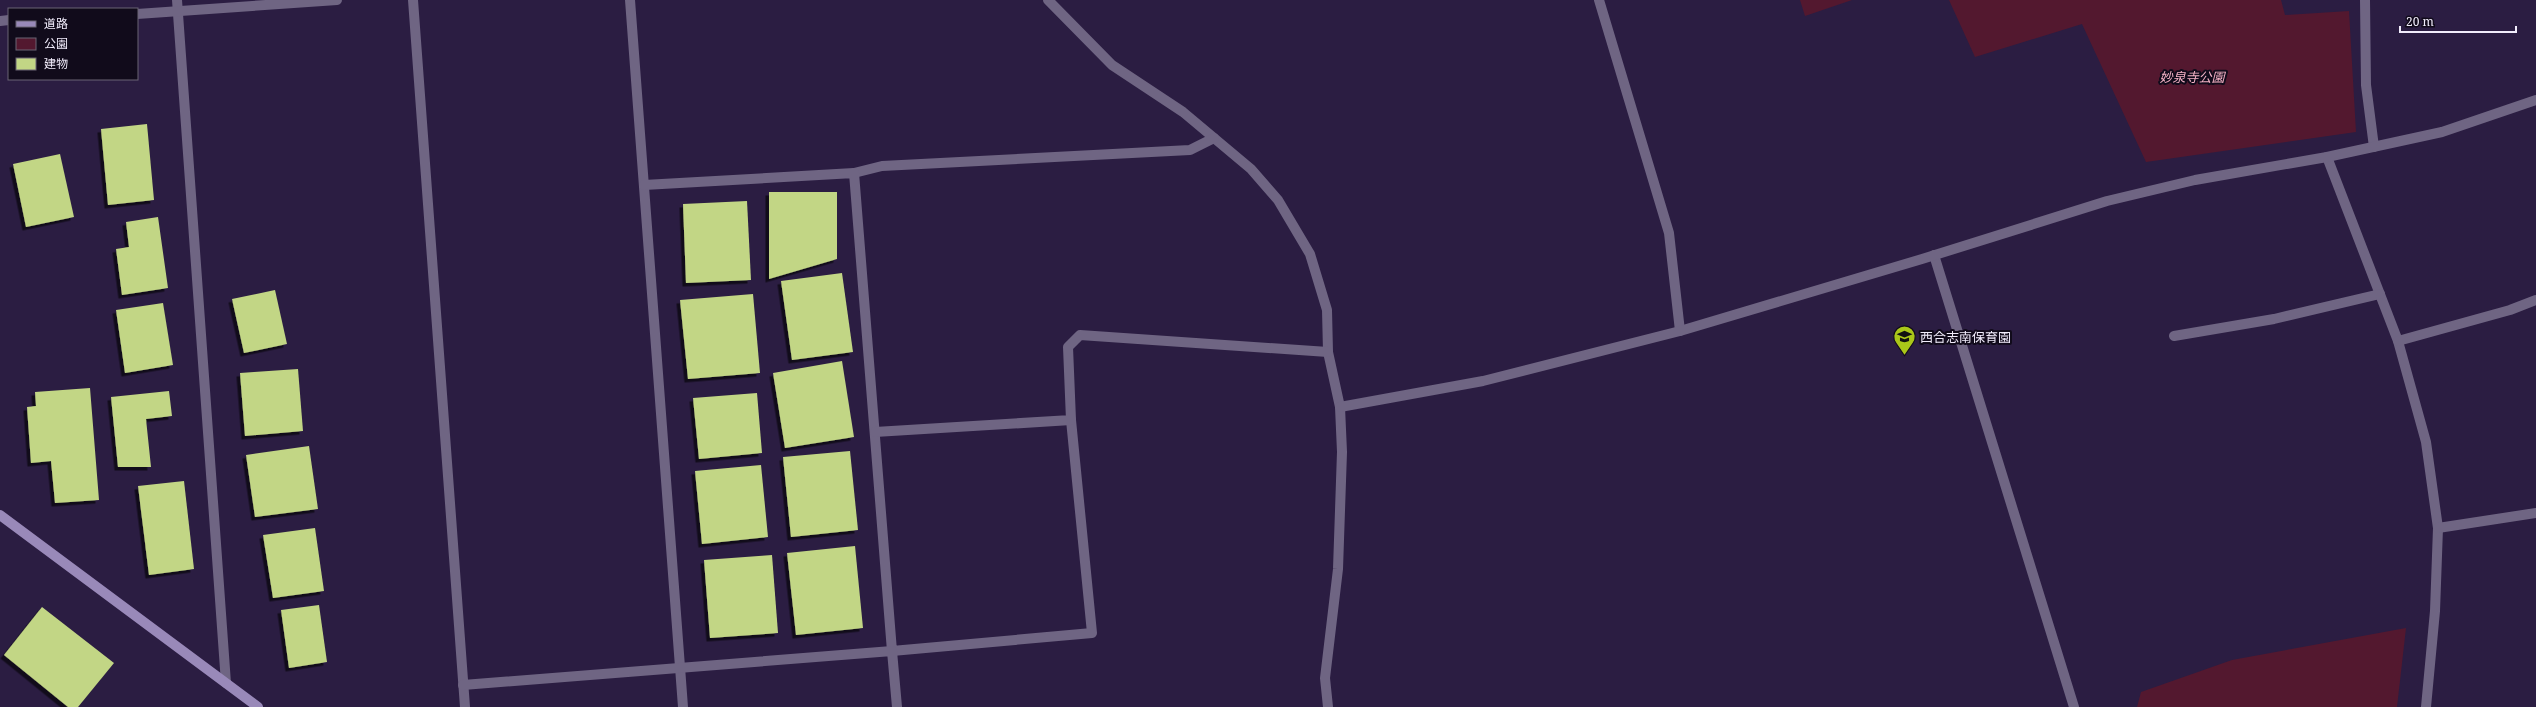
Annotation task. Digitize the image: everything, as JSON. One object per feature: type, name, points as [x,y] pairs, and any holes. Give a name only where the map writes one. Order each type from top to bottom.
[{"type":"street","points":[[177,0],[176,12],[226,683]]},
{"type":"street","points":[[138,14],[337,0]]},
{"type":"street","points":[[413,0],[465,707]]},
{"type":"street","points":[[630,0],[684,707]]},
{"type":"street","points":[[1048,0],[1112,65],[1183,112],[1251,169],[1278,200],[1310,254],[1327,310],[1328,352],[1340,407],[1342,452],[1338,569],[1325,678],[1328,707]]},
{"type":"street","points":[[1599,0],[1669,233],[1680,331]]},
{"type":"street","points":[[2365,0],[2366,85],[2374,147]]},
{"type":"street","points":[[1340,407],[1483,381],[1680,331],[1934,255],[2107,201],[2195,180],[2327,157],[2442,132],[2536,100]]},
{"type":"street","points":[[644,185],[854,173],[882,166],[1190,150],[1214,138]]},
{"type":"street","points":[[2327,157],[2398,341],[2426,442],[2438,528],[2435,611],[2426,707]]},
{"type":"street","points":[[854,173],[892,651],[898,707]]},
{"type":"street","points":[[1934,255],[2074,707]]},
{"type":"street","points":[[2174,336],[2274,319],[2380,294]]},
{"type":"street","points":[[2398,341],[2510,310],[2536,300]]},
{"type":"street","points":[[463,685],[892,651],[1092,633],[1071,420],[1068,347],[1080,335],[1328,352]]},
{"type":"street","points":[[875,432],[1071,420]]},
{"type":"street","points":[[2438,528],[2536,513]]},
{"type":"street","points":[[0,515],[258,707]]},
{"type":"green space","points":[[1800,0],[1852,0],[1805,16]]},
{"type":"green space","name":"妙泉寺公園","points":[[1949,0],[2281,0],[2285,15],[2349,11],[2356,132],[2146,162],[2082,24],[1975,57]]},
{"type":"green space","points":[[2406,628],[2397,707],[2137,707],[2141,692],[2232,660]]},
{"type":"building","points":[[147,124],[154,200],[108,205],[101,129]]},
{"type":"building","points":[[60,154],[74,217],[26,227],[13,164]]},
{"type":"building","points":[[769,192],[837,192],[837,259],[769,279]]},
{"type":"building","points":[[747,201],[751,280],[686,283],[683,204]]},
{"type":"building","points":[[158,217],[168,288],[122,295],[116,249],[129,247],[126,222]]},
{"type":"building","points":[[842,273],[853,352],[792,360],[781,281]]},
{"type":"building","points":[[275,290],[287,344],[244,353],[232,299]]},
{"type":"building","points":[[753,294],[760,373],[688,379],[680,300]]},
{"type":"building","points":[[163,303],[173,365],[125,373],[116,310]]},
{"type":"building","points":[[842,361],[854,437],[785,448],[773,373]]},
{"type":"building","points":[[298,369],[303,431],[245,436],[240,373]]},
{"type":"building","points":[[90,388],[99,500],[55,503],[51,461],[31,463],[27,407],[36,406],[35,392]]},
{"type":"building","points":[[169,391],[172,416],[146,419],[151,467],[118,467],[111,397]]},
{"type":"building","points":[[757,393],[762,453],[699,459],[693,398]]},
{"type":"building","points":[[309,446],[318,509],[255,517],[246,455]]},
{"type":"building","points":[[850,451],[858,530],[791,537],[783,457]]},
{"type":"building","points":[[761,465],[768,537],[702,544],[695,471]]},
{"type":"building","points":[[184,481],[194,569],[149,575],[138,486]]},
{"type":"building","points":[[315,528],[324,591],[273,598],[263,535]]},
{"type":"building","points":[[855,546],[863,628],[796,635],[787,553]]},
{"type":"building","points":[[772,555],[778,633],[710,638],[704,560]]},
{"type":"building","points":[[319,605],[327,662],[289,668],[281,610]]},
{"type":"building","points":[[42,607],[114,663],[78,707],[68,707],[4,655]]},
{"type":"place","name":"西合志南保育園","points":[[1905,356]]}]
